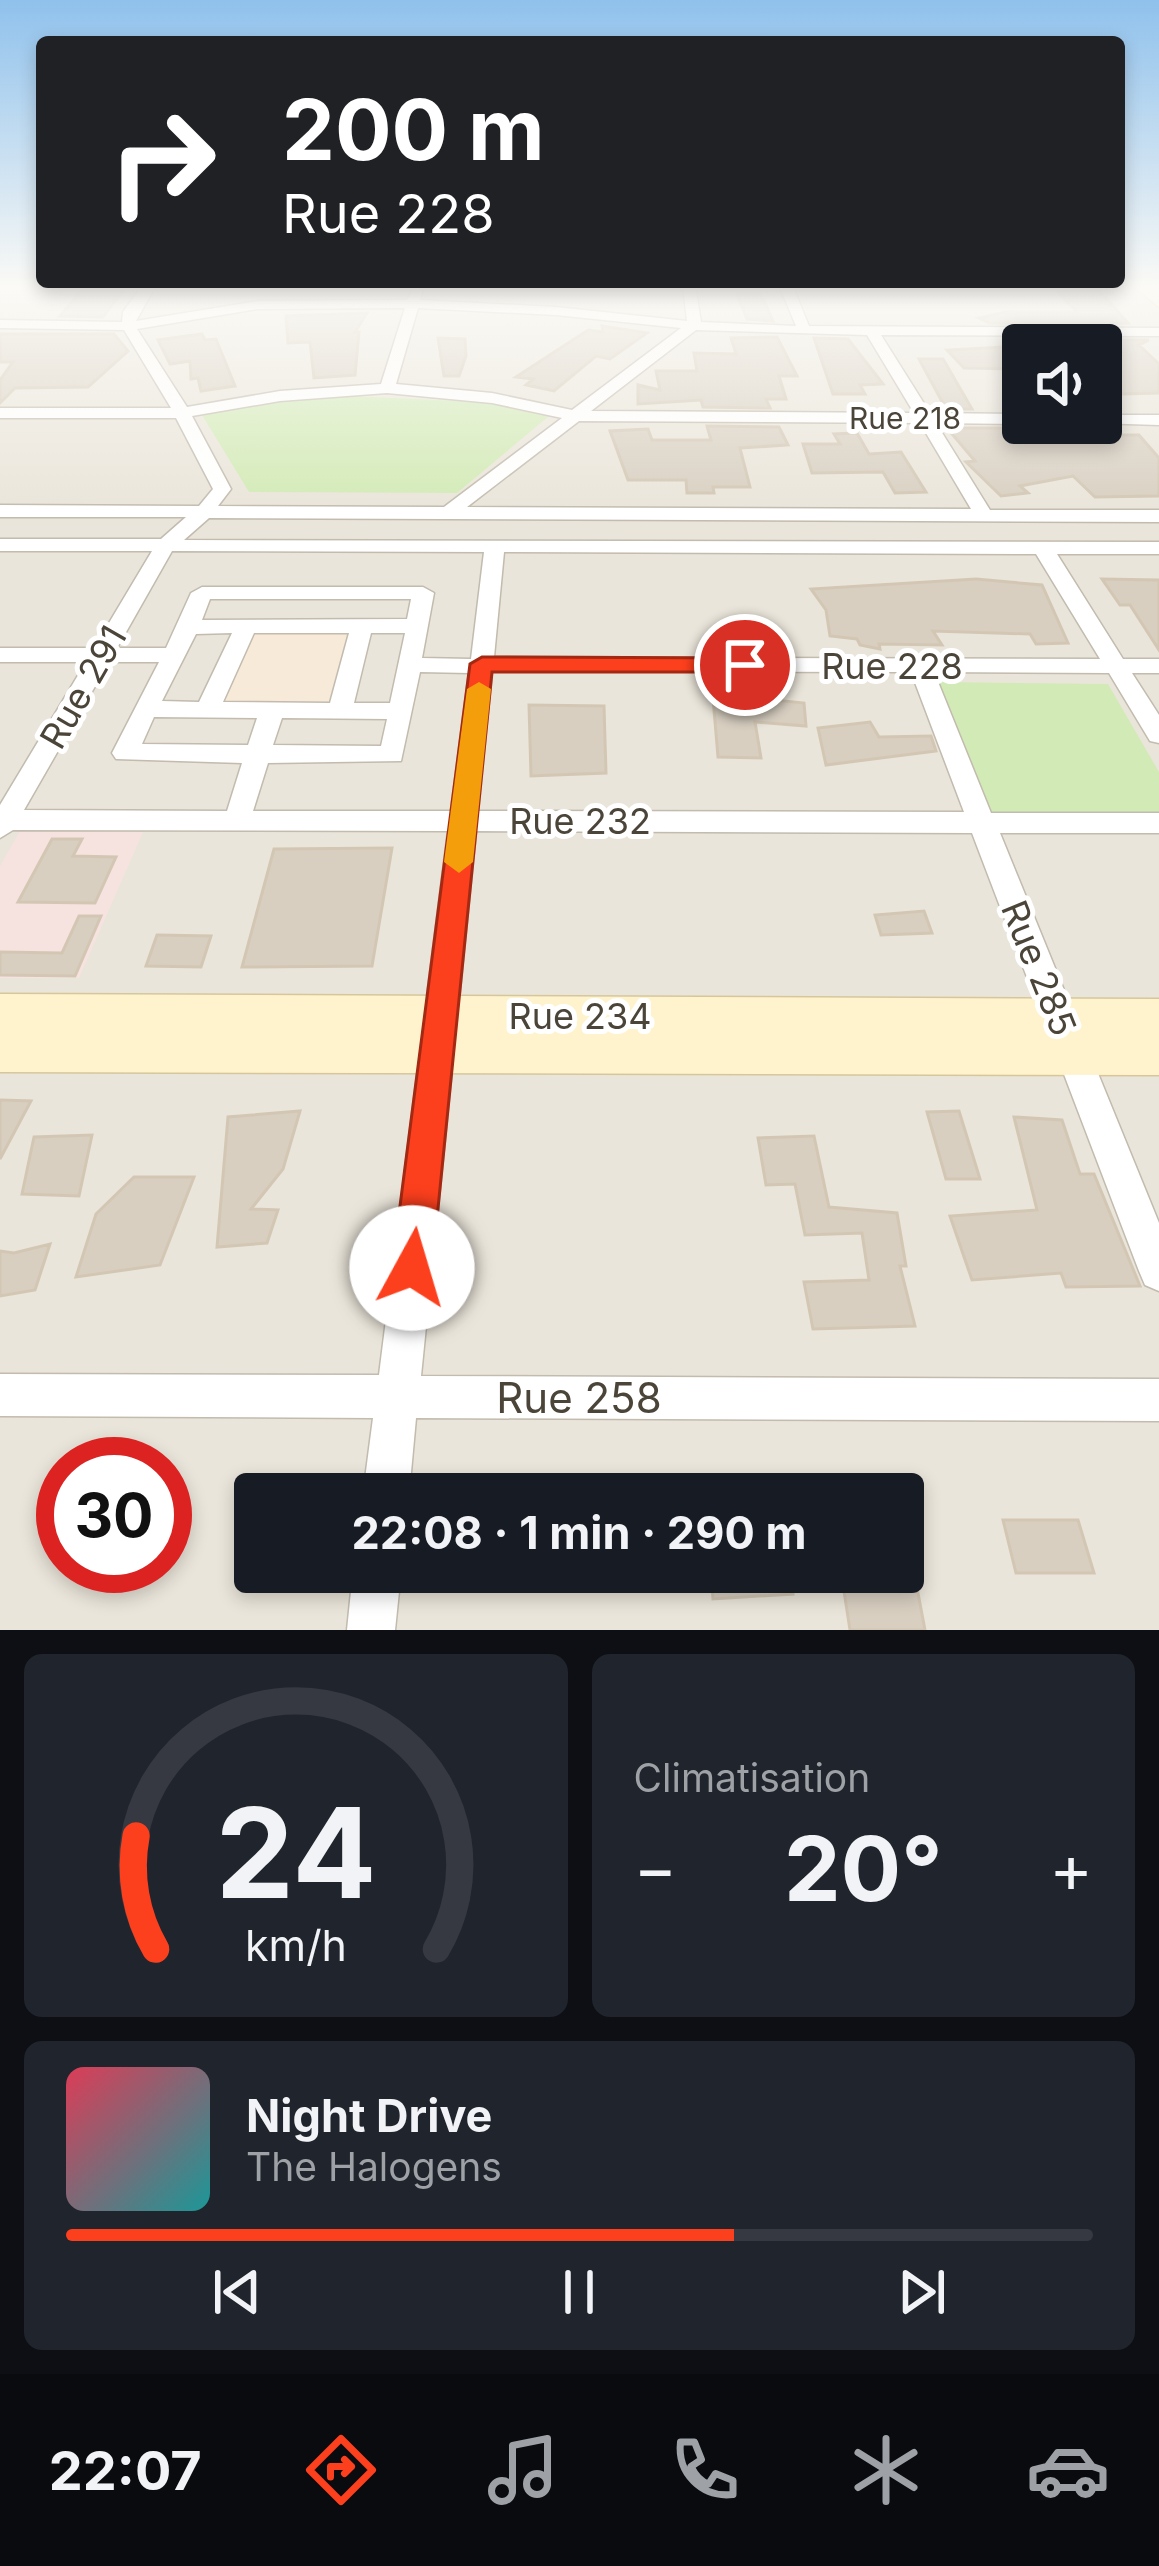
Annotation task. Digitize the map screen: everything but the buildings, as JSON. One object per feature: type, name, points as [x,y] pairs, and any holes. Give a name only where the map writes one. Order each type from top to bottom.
[{"type":"main road","name":"Rue 234","points":[[0,1013],[439,1033]]},
{"type":"main road","name":"Rue 234","points":[[0,1050],[439,1033],[1066,1035],[1159,1020]]},
{"type":"main road","name":"Rue 234","points":[[1066,1035],[1159,1053]]},
{"type":"street","points":[[150,361],[222,489],[210,506]]},
{"type":"street","points":[[387,388],[395,361]]},
{"type":"street","points":[[452,509],[647,361]]},
{"type":"street","points":[[890,361],[984,515]]},
{"type":"street","name":"Rue 218","points":[[0,413],[182,413],[280,396],[387,388],[492,398],[575,416],[1002,419]]},
{"type":"street","points":[[1122,419],[1159,420]]},
{"type":"street","points":[[452,509],[717,500]]},
{"type":"street","points":[[0,511],[210,506],[1159,516]]},
{"type":"street","name":"Rue 291","points":[[2,823],[166,545],[210,506]]},
{"type":"street","points":[[0,545],[1159,548]]},
{"type":"street","points":[[309,626],[334,546]]},
{"type":"street","points":[[388,1473],[495,546]]},
{"type":"street","points":[[1043,548],[1159,735]]},
{"type":"street","points":[[423,592],[417,626],[392,755],[125,753],[202,593],[423,592]]},
{"type":"street","points":[[208,709],[246,626]]},
{"type":"street","points":[[340,711],[362,626]]},
{"type":"street","points":[[188,627],[417,626]]},
{"type":"street","points":[[0,655],[174,655]]},
{"type":"street","name":"Rue 228","points":[[410,665],[1159,666]]},
{"type":"street","name":"Rue 285","points":[[920,666],[1159,1271]]},
{"type":"street","points":[[146,709],[401,711]]},
{"type":"street","points":[[237,820],[272,710]]},
{"type":"street","name":"Rue 232","points":[[2,823],[1159,823]]},
{"type":"street","name":"Rue 258","points":[[0,1395],[1159,1400]]},
{"type":"street","points":[[370,1630],[374,1593]]},
{"type":"shaded area","points":[[0,361],[1002,361],[1002,444],[1122,444],[1122,361],[1159,361],[1159,1630],[0,1630]]},
{"type":"shaded area","points":[[355,628],[335,707],[215,704],[250,629]]},
{"type":"shaded area","points":[[20,831],[143,832],[79,978],[0,978],[0,866]]},
{"type":"green space","points":[[349,396],[480,402],[549,416],[457,493],[249,492],[202,415],[279,401]]},
{"type":"green space","points":[[934,682],[1108,684],[1159,772],[1159,816],[984,814]]},
{"type":"slow traffic","points":[[459,862],[479,689]]},
{"type":"route","points":[[412,1268],[482,664],[745,665]]}]
